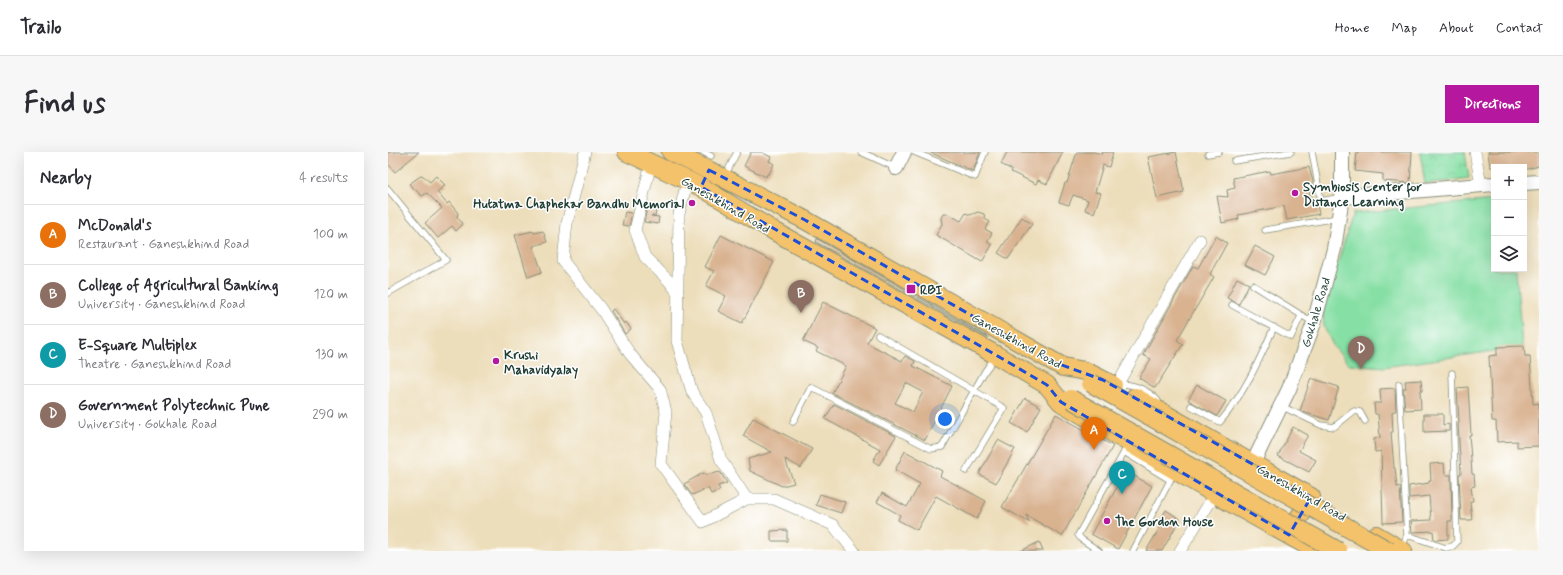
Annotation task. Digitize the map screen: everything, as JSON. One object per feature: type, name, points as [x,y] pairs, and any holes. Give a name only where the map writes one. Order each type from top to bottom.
[{"type":"main road","name":"Ganeshkhind Road","points":[[628,152],[694,184],[774,231],[996,355],[1047,385],[1061,402],[1126,448],[1173,475],[1215,494],[1317,551]]},
{"type":"main road","name":"Ganeshkhind Road","points":[[671,152],[715,168],[1062,367],[1085,371],[1118,388],[1400,547]]},
{"type":"main road","points":[[694,184],[715,168]]},
{"type":"main road","points":[[1062,367],[1400,547]]},
{"type":"main road","points":[[1047,385],[1338,551]]},
{"type":"main road","points":[[1289,535],[1311,497]]},
{"type":"street","points":[[585,152],[567,223],[562,261],[601,309],[630,354],[660,389],[666,412],[661,464],[703,522],[747,499],[774,499],[833,525],[854,551]]},
{"type":"street","points":[[896,168],[904,152]]},
{"type":"street","name":"Gokhale Road","points":[[1253,463],[1289,389],[1314,323],[1334,249],[1342,197],[1342,152]]},
{"type":"street","points":[[1342,197],[1488,185],[1475,152]]},
{"type":"street","points":[[651,163],[635,230],[645,257],[678,293]]},
{"type":"street","points":[[1527,183],[1539,182]]},
{"type":"street","points":[[694,184],[679,214],[677,341],[692,392],[706,413],[721,460],[747,499]]},
{"type":"street","points":[[1118,388],[1200,240]]},
{"type":"street","points":[[1180,551],[1215,494]]},
{"type":"lane","points":[[703,152],[715,168],[737,152]]},
{"type":"lane","points":[[861,152],[896,168]]},
{"type":"lane","points":[[914,152],[975,177],[985,152]]},
{"type":"lane","points":[[1208,154],[1219,152]]},
{"type":"lane","points":[[1234,161],[1291,152]]},
{"type":"lane","points":[[1312,152],[1321,201],[1342,197]]},
{"type":"lane","points":[[388,189],[446,260],[388,293]]},
{"type":"lane","points":[[1265,230],[1339,218]]},
{"type":"lane","points":[[1253,285],[1314,323]]},
{"type":"lane","points":[[1232,305],[1291,337],[1301,316]]},
{"type":"lane","points":[[1191,406],[1220,422],[1245,388],[1274,327]]},
{"type":"lane","points":[[878,335],[1004,408],[966,471]]},
{"type":"lane","points":[[793,422],[811,387],[931,449],[942,447],[985,371],[996,355]]},
{"type":"lane","points":[[1399,384],[1400,547],[1446,548],[1453,546],[1457,542],[1452,373]]},
{"type":"lane","points":[[1280,406],[1321,425],[1334,427],[1354,411],[1360,412],[1365,421]]},
{"type":"lane","points":[[1099,551],[1081,539],[1078,535],[1126,448]]},
{"type":"lane","points":[[1133,551],[1173,475]]},
{"type":"highlighted area","points":[[709,170],[805,220],[1051,361],[1103,380],[1311,497],[1289,535],[1061,402],[1047,385],[701,187]]},
{"type":"green space","points":[[1420,152],[1465,152],[1469,178],[1425,184]]},
{"type":"green space","points":[[1491,200],[1491,272],[1516,272],[1522,347],[1384,367],[1349,364],[1334,347],[1324,327],[1323,312],[1353,213]]},
{"type":"building","points":[[388,152],[419,152],[395,172],[388,164]]},
{"type":"building","points":[[751,152],[761,152],[771,157],[769,161],[774,164],[766,177],[744,166]]},
{"type":"building","points":[[929,152],[980,152],[973,171]]},
{"type":"building","points":[[1007,152],[1063,152],[1047,184],[1038,180],[1036,184],[1011,172],[1012,170],[1001,164]]},
{"type":"building","points":[[1077,152],[1094,152],[1102,154],[1103,152],[1113,152],[1109,167],[1103,165],[1095,192],[1101,193],[1094,213],[1085,210],[1088,200],[1073,195],[1069,205],[1059,202]]},
{"type":"building","points":[[1176,152],[1184,192],[1157,198],[1148,157]]},
{"type":"building","points":[[1357,152],[1412,152],[1410,183],[1383,181],[1383,174],[1355,171]]},
{"type":"building","points":[[1488,152],[1538,152],[1539,166],[1527,169],[1527,164],[1491,164],[1490,167]]},
{"type":"building","points":[[1309,167],[1313,182],[1309,191],[1310,195],[1316,200],[1319,214],[1287,220],[1284,206],[1238,215],[1239,219],[1222,223],[1217,196],[1228,197],[1227,190],[1235,188],[1233,178],[1270,171],[1271,174]]},
{"type":"building","points":[[422,175],[430,182],[436,176],[445,185],[437,192],[447,204],[449,202],[458,213],[457,217],[463,224],[456,231],[452,226],[438,238],[425,223],[442,208],[427,193],[422,196],[409,184]]},
{"type":"building","points":[[648,205],[657,207],[655,216],[651,216],[659,217],[658,224],[644,222]]},
{"type":"building","points":[[625,212],[632,213],[629,226],[622,225]]},
{"type":"building","points":[[978,212],[984,214],[985,219],[990,222],[985,229],[992,233],[987,242],[992,245],[982,262],[936,235],[942,224],[941,218],[943,214],[948,214],[961,221],[966,213],[970,215]]},
{"type":"building","points":[[1022,217],[1032,224],[1008,259],[998,253]]},
{"type":"building","points":[[533,231],[534,233],[543,231],[547,242],[533,246],[542,272],[528,277],[515,235]]},
{"type":"building","points":[[721,235],[774,262],[742,323],[718,311],[726,296],[706,286],[714,271],[705,267]]},
{"type":"building","points":[[1216,236],[1227,243],[1210,274],[1214,277],[1177,340],[1183,344],[1155,388],[1139,378],[1151,359],[1143,355],[1193,266],[1198,268]]},
{"type":"building","points":[[817,239],[988,337],[988,338],[816,242]]},
{"type":"building","points":[[1255,246],[1275,257],[1265,275],[1245,265]]},
{"type":"building","points":[[1237,278],[1249,284],[1239,304],[1227,298]]},
{"type":"building","points":[[823,302],[875,328],[867,343],[902,361],[905,356],[915,361],[913,366],[952,386],[925,440],[832,393],[846,366],[816,351],[818,348],[803,341]],"holes":[[[906,383],[923,392],[913,412],[895,403]]]},
{"type":"building","points":[[613,309],[624,324],[626,322],[631,329],[625,334],[611,311]]},
{"type":"building","points":[[1524,346],[1525,356],[1530,356],[1533,404],[1539,403],[1539,446],[1517,447],[1517,441],[1497,442],[1496,421],[1492,421],[1489,356],[1497,355],[1497,347]]},
{"type":"building","points":[[1311,378],[1339,387],[1329,420],[1300,411]]},
{"type":"building","points":[[1421,380],[1421,409],[1405,410],[1403,388],[1406,388],[1405,381]]},
{"type":"building","points":[[1197,385],[1226,401],[1217,416],[1188,400]]},
{"type":"building","points":[[1468,387],[1471,435],[1469,435],[1472,474],[1474,474],[1475,486],[1471,487],[1473,501],[1470,501],[1472,520],[1461,520],[1459,474],[1461,474],[1457,388]]},
{"type":"building","points":[[1395,388],[1396,411],[1393,411],[1392,413],[1393,432],[1391,432],[1397,487],[1400,487],[1402,522],[1383,523],[1381,451],[1375,452],[1374,439],[1380,438],[1378,414],[1375,414],[1374,403],[1381,403],[1380,389]]},
{"type":"building","points":[[1025,398],[1041,407],[1027,432],[1011,423]]},
{"type":"building","points":[[834,404],[896,436],[879,465],[873,461],[880,449],[825,419]]},
{"type":"building","points":[[1056,414],[1113,446],[1062,536],[1026,515],[1030,523],[1002,507]]},
{"type":"building","points":[[1424,414],[1443,414],[1443,425],[1449,424],[1449,431],[1424,432]]},
{"type":"building","points":[[753,418],[812,449],[801,468],[785,459],[794,483],[782,486],[750,471],[748,459],[772,452],[743,436]]},
{"type":"building","points":[[1293,427],[1308,435],[1299,451],[1316,460],[1309,472],[1278,456]]},
{"type":"building","points":[[998,440],[1015,449],[996,483],[979,474]]},
{"type":"building","points":[[905,451],[942,471],[940,476],[986,501],[977,519],[936,496],[917,530],[898,520],[900,515],[877,502],[882,493],[907,507],[920,484],[895,470]]},
{"type":"building","points":[[1444,463],[1445,475],[1451,475],[1452,521],[1448,521],[1448,539],[1434,540],[1433,531],[1412,532],[1411,521],[1431,520],[1429,496],[1409,498],[1409,486],[1429,483],[1429,480],[1431,480],[1430,464]]},
{"type":"building","points":[[1126,471],[1152,486],[1118,549],[1091,534]]},
{"type":"building","points":[[720,472],[727,483],[718,486],[720,490],[711,494],[708,488],[692,495],[684,484],[703,473],[706,475]]},
{"type":"building","points":[[820,494],[845,502],[841,513],[816,505]]},
{"type":"building","points":[[1166,510],[1180,519],[1162,551],[1146,551],[1164,521],[1161,519]]},
{"type":"building","points":[[787,530],[787,541],[771,541],[771,531]]},
{"type":"building","points":[[1039,542],[1043,551],[1021,551]]},
{"type":"place","name":"Symbiosis Center for Distance Learning","points":[[1295,193]]},
{"type":"place","name":"Hutatma Chaphekar Bandhu Memorial","points":[[692,203]]},
{"type":"place","name":"RBI","points":[[911,289]]},
{"type":"place","name":"College of Agricultural Banking","points":[[801,313]]},
{"type":"place","name":"Krushi Mahavidyalay","points":[[496,361]]},
{"type":"place","name":"Government Polytechnic Pune","points":[[1361,369]]},
{"type":"place","name":"McDonald's","points":[[1094,450]]},
{"type":"place","name":"E-Square Multiplex","points":[[1122,494]]},
{"type":"place","name":"The Gordon House","points":[[1107,521]]}]
